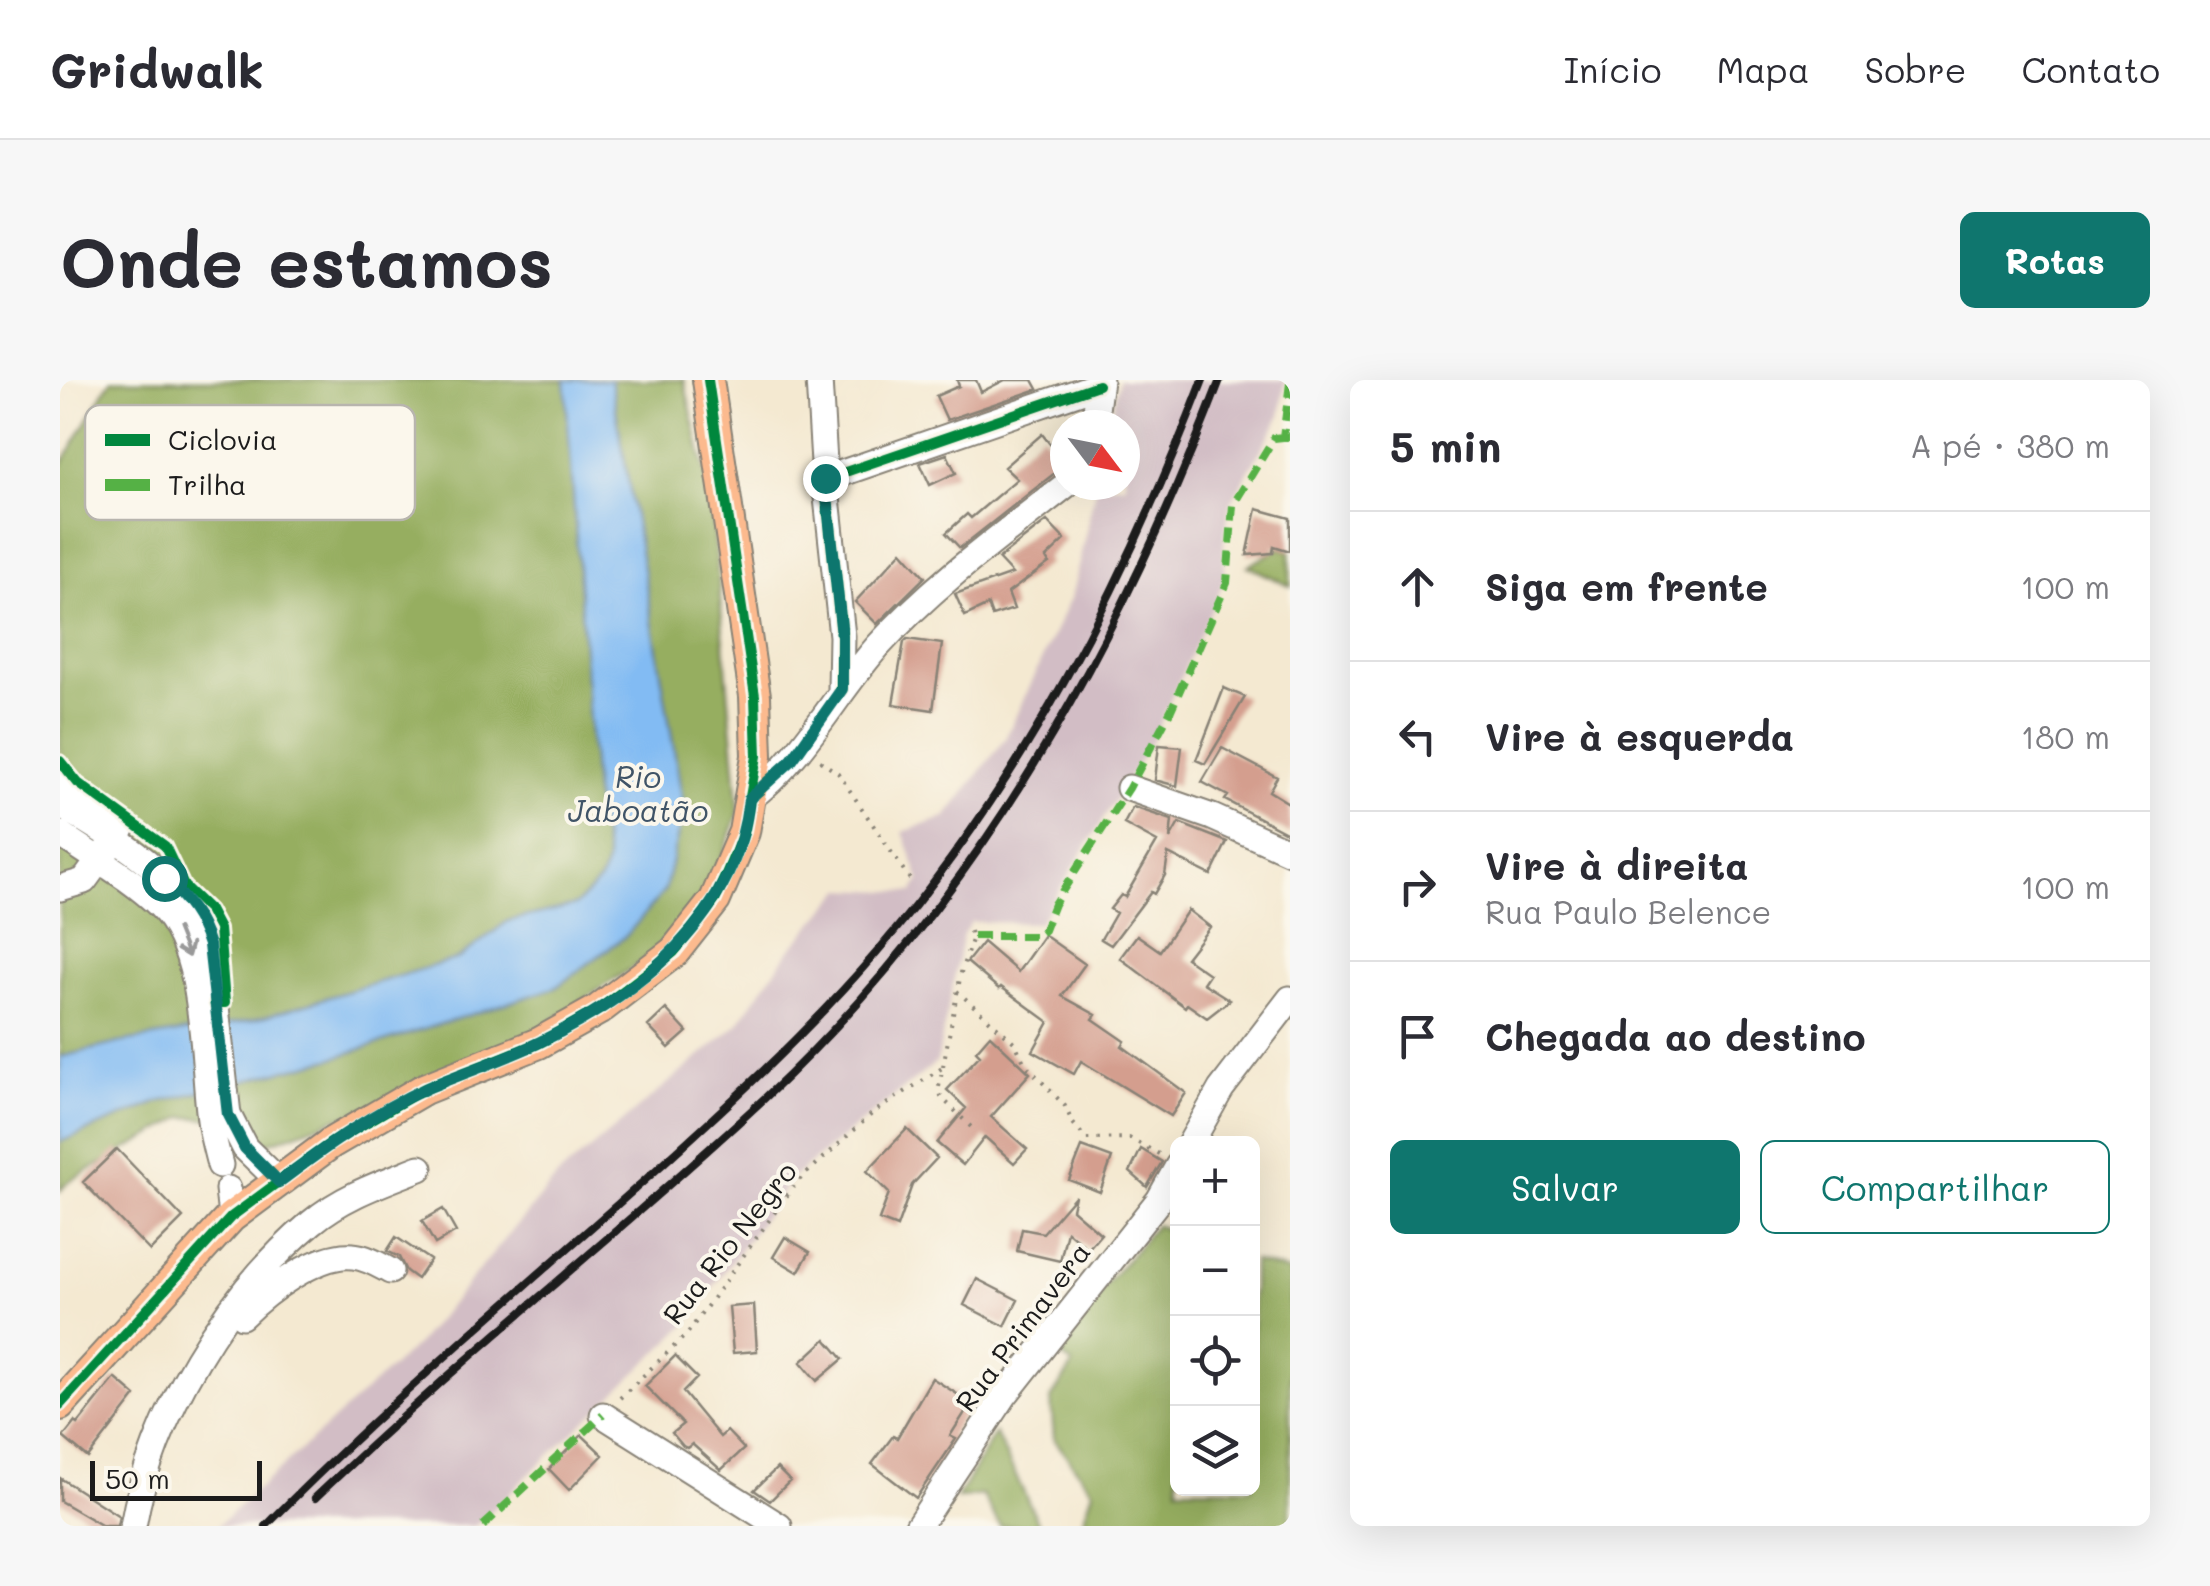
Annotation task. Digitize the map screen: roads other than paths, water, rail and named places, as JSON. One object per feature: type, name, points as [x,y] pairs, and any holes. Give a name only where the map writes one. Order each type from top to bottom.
[{"type":"main road","points":[[60,1405],[226,1190],[279,1182],[331,1143],[424,1090],[539,1043],[598,1010],[674,952],[715,900],[744,832],[757,756],[754,696],[708,380]]},
{"type":"street","points":[[824,382],[825,478],[842,636],[842,689]]},
{"type":"street","points":[[825,478],[1099,382],[1096,410]]},
{"type":"street","points":[[749,799],[792,760],[842,689],[930,593],[1050,498]]},
{"type":"street","points":[[60,778],[187,900],[202,922],[209,945],[206,1006],[226,1190]]},
{"type":"street","points":[[1129,788],[1212,817],[1290,852]]},
{"type":"street","points":[[60,805],[119,834]]},
{"type":"street","points":[[60,834],[162,908],[178,929],[206,1006]]},
{"type":"street","points":[[60,888],[84,881],[119,834]]},
{"type":"street","points":[[1195,1136],[1221,1089],[1290,999]]},
{"type":"street","points":[[219,1120],[279,1182]]},
{"type":"street","points":[[133,1526],[170,1410],[227,1314],[266,1267],[313,1221],[361,1191],[420,1168]]},
{"type":"street","name":"Rua Primavera","points":[[918,1526],[1004,1396],[1159,1200],[1170,1179]]},
{"type":"street","points":[[188,1376],[258,1301],[288,1278],[350,1255],[390,1271]]},
{"type":"street","points":[[602,1415],[779,1526]]},
{"type":"water","name":"Rio Jaboatão","points":[[565,380],[611,380],[684,808],[665,890],[626,936],[555,988],[330,1059],[159,1102],[60,1142],[60,1057],[249,1021],[459,958],[508,921],[576,905],[600,881],[607,860],[594,792]]},
{"type":"railway","points":[[266,1526],[405,1393],[735,1098],[876,953],[977,822],[1064,681],[1139,533],[1203,380]]},
{"type":"railway","points":[[315,1498],[767,1096],[843,1019],[913,937],[977,852],[1087,672],[1135,578],[1220,380]]}]
